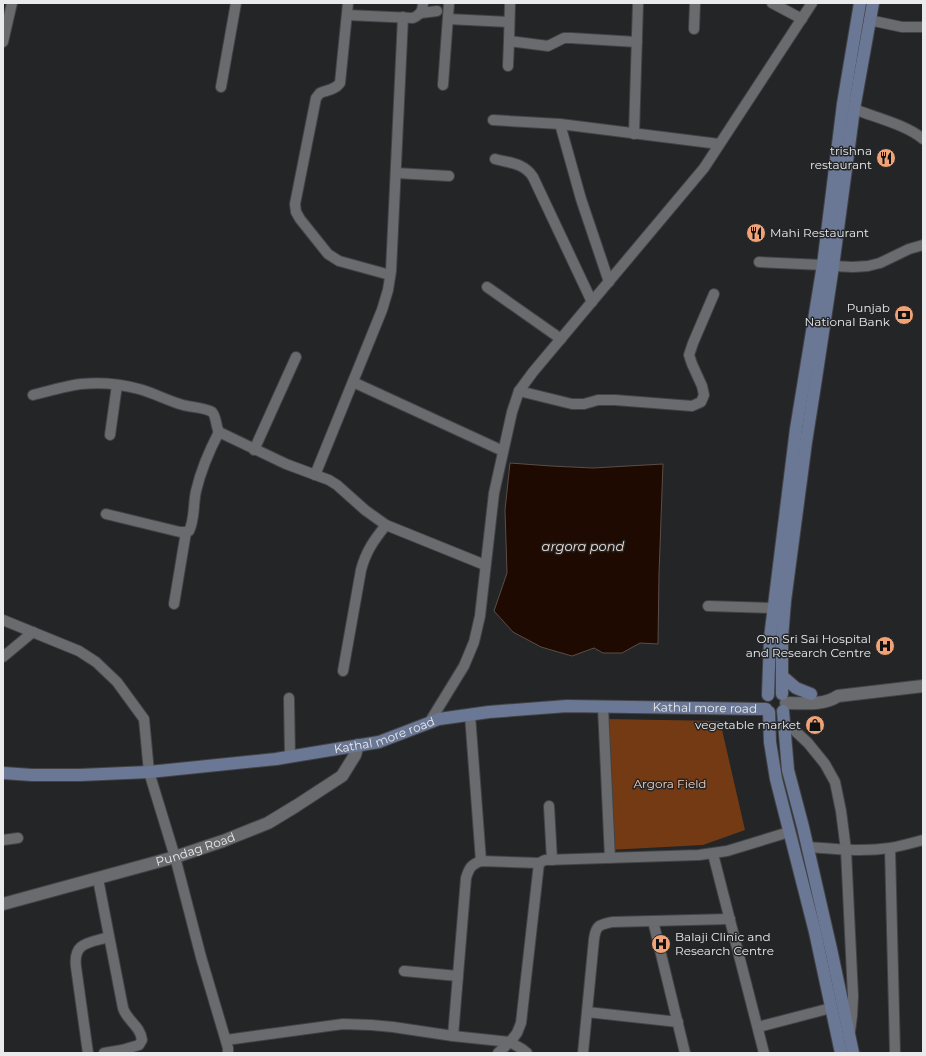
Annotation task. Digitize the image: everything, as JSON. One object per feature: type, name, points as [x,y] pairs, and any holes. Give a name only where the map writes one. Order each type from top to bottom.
[{"type":"main road","points":[[853,1053],[831,949],[788,770],[784,727],[782,638],[792,544],[815,385],[843,104],[860,3]]},
{"type":"main road","points":[[783,701],[778,713],[774,714],[768,710],[764,704],[768,695],[769,645],[796,429],[828,265],[873,3]]},
{"type":"main road","points":[[782,676],[796,688],[811,694]]},
{"type":"main road","points":[[768,695],[777,692],[783,701]]},
{"type":"main road","name":"Kathal more road","points":[[3,773],[32,775],[80,775],[150,772],[290,757],[379,742],[439,719],[567,706],[768,710]]},
{"type":"main road","points":[[768,710],[770,742],[775,772],[815,932],[841,1053]]},
{"type":"street","points":[[3,42],[12,3]]},
{"type":"street","points":[[221,87],[236,3]]},
{"type":"street","points":[[348,3],[340,83],[338,87],[320,93],[316,98],[295,204],[296,212],[328,254],[339,261],[390,275]]},
{"type":"street","points":[[443,85],[449,3]]},
{"type":"street","points":[[508,66],[510,3]]},
{"type":"street","points":[[634,134],[638,3]]},
{"type":"street","points":[[694,29],[695,3]]},
{"type":"street","points":[[772,3],[802,19]]},
{"type":"street","points":[[429,723],[464,666],[474,642],[480,616],[494,493],[512,412],[519,391],[533,372],[704,168],[812,3]]},
{"type":"street","points":[[347,15],[413,18],[422,8],[437,11]]},
{"type":"street","points":[[316,475],[382,310],[388,290],[396,173],[403,17]]},
{"type":"street","points":[[448,19],[509,22]]},
{"type":"street","points":[[869,20],[902,27],[923,27]]},
{"type":"street","points":[[509,41],[548,46],[564,38],[637,42]]},
{"type":"street","points":[[854,109],[902,127],[923,139]]},
{"type":"street","points":[[493,120],[560,124],[719,144]]},
{"type":"street","points":[[560,124],[581,199],[609,282]]},
{"type":"street","points":[[495,159],[521,165],[529,170],[592,302]]},
{"type":"street","points":[[396,173],[449,176]]},
{"type":"street","points":[[759,262],[828,265],[853,268],[880,263],[909,249],[923,245]]},
{"type":"street","points":[[487,287],[561,339]]},
{"type":"street","points":[[519,391],[572,404],[584,404],[598,400],[615,400],[692,406],[701,402],[704,395],[702,386],[689,355],[714,294]]},
{"type":"street","points":[[254,450],[296,357]]},
{"type":"street","points":[[353,382],[503,451]]},
{"type":"street","points":[[33,395],[82,384],[103,383],[140,389],[183,405],[213,412],[219,432],[200,474],[192,525],[189,531],[180,532],[106,514]]},
{"type":"street","points":[[110,435],[117,385]]},
{"type":"street","points":[[219,432],[286,464],[329,480],[337,485],[365,510],[386,525],[485,565]]},
{"type":"street","points":[[343,671],[361,570],[365,556],[386,525]]},
{"type":"street","points":[[174,604],[186,532]]},
{"type":"street","points":[[708,606],[773,608]]},
{"type":"street","points":[[3,620],[79,651],[90,657],[117,682],[144,719],[150,772],[175,857],[201,957],[226,1040],[228,1053]]},
{"type":"street","points":[[3,657],[33,632]]},
{"type":"street","points":[[783,701],[811,694],[830,694],[838,696],[923,686]]},
{"type":"street","points":[[783,701],[811,703],[830,701],[838,696]]},
{"type":"street","points":[[288,698],[290,757]]},
{"type":"street","points":[[603,707],[610,858]]},
{"type":"street","points":[[470,715],[481,861]]},
{"type":"street","points":[[784,727],[792,728],[808,743],[825,764],[835,782],[841,811],[846,850],[853,996],[850,1038]]},
{"type":"street","name":"Pundag Road","points":[[3,904],[175,857],[223,841],[268,823],[342,776],[355,755],[358,746]]},
{"type":"street","points":[[549,806],[552,860]]},
{"type":"street","points":[[453,1036],[466,878],[469,869],[474,863],[481,861],[539,863],[545,860],[713,854],[727,852],[789,832]]},
{"type":"street","points":[[3,840],[18,838]]},
{"type":"street","points":[[807,847],[872,850],[890,848],[923,840]]},
{"type":"street","points":[[890,848],[895,1053]]},
{"type":"street","points":[[713,854],[764,1053]]},
{"type":"street","points":[[498,1053],[517,1033],[521,1023],[539,863]]},
{"type":"street","points":[[98,879],[124,1012],[140,1031],[142,1040],[139,1045],[104,1053]]},
{"type":"street","points":[[583,1053],[595,930],[600,924],[612,922],[730,919]]},
{"type":"street","points":[[653,921],[685,1053]]},
{"type":"street","points":[[88,1053],[75,957],[81,946],[109,937]]},
{"type":"street","points":[[404,971],[458,976]]},
{"type":"street","points":[[758,1027],[831,1008]]},
{"type":"street","points":[[587,1012],[678,1022]]},
{"type":"street","points":[[226,1040],[342,1024],[371,1025],[510,1042],[527,1053]]},
{"type":"green space","name":"Argora Field","points":[[606,719],[720,721],[745,830],[703,845],[608,850]]},
{"type":"water","name":"argora pond","points":[[510,463],[593,468],[663,464],[658,644],[640,643],[622,653],[603,653],[594,648],[572,656],[541,647],[513,632],[494,611],[507,573],[505,510]]},
{"type":"place","name":"trishna restaurant","points":[[886,158]]},
{"type":"place","name":"Mahi Restaurant","points":[[756,233]]},
{"type":"place","name":"Punjab National Bank","points":[[904,315]]},
{"type":"place","name":"Om Sri Sai Hospital and Research Centre","points":[[885,646]]},
{"type":"place","name":"vegetable market","points":[[815,725]]},
{"type":"place","name":"Balaji Clinic and Research Centre","points":[[661,944]]}]
